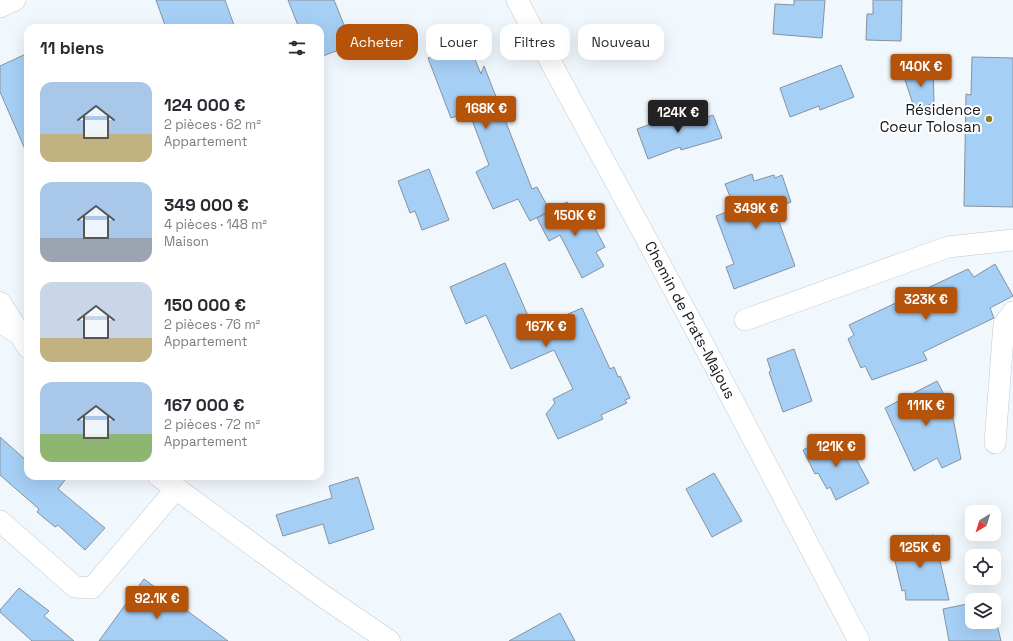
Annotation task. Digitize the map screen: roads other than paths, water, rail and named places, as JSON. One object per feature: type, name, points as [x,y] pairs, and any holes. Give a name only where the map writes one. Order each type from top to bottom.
[{"type":"street","points":[[0,8],[15,0]]},
{"type":"street","name":"Chemin de Prats-Majous","points":[[517,0],[699,336],[859,641]]},
{"type":"street","points":[[745,320],[948,247],[1013,240]]},
{"type":"street","points":[[0,303],[24,340]]},
{"type":"street","points":[[995,443],[1004,324],[1013,312]]},
{"type":"street","points":[[164,480],[313,589],[389,641]]},
{"type":"street","points":[[0,521],[75,587],[92,588],[176,489]]},
{"type":"lane","points":[[0,328],[24,343]]},
{"type":"place","name":"Résidence Coeur Tolosan","points":[[989,119]]}]
